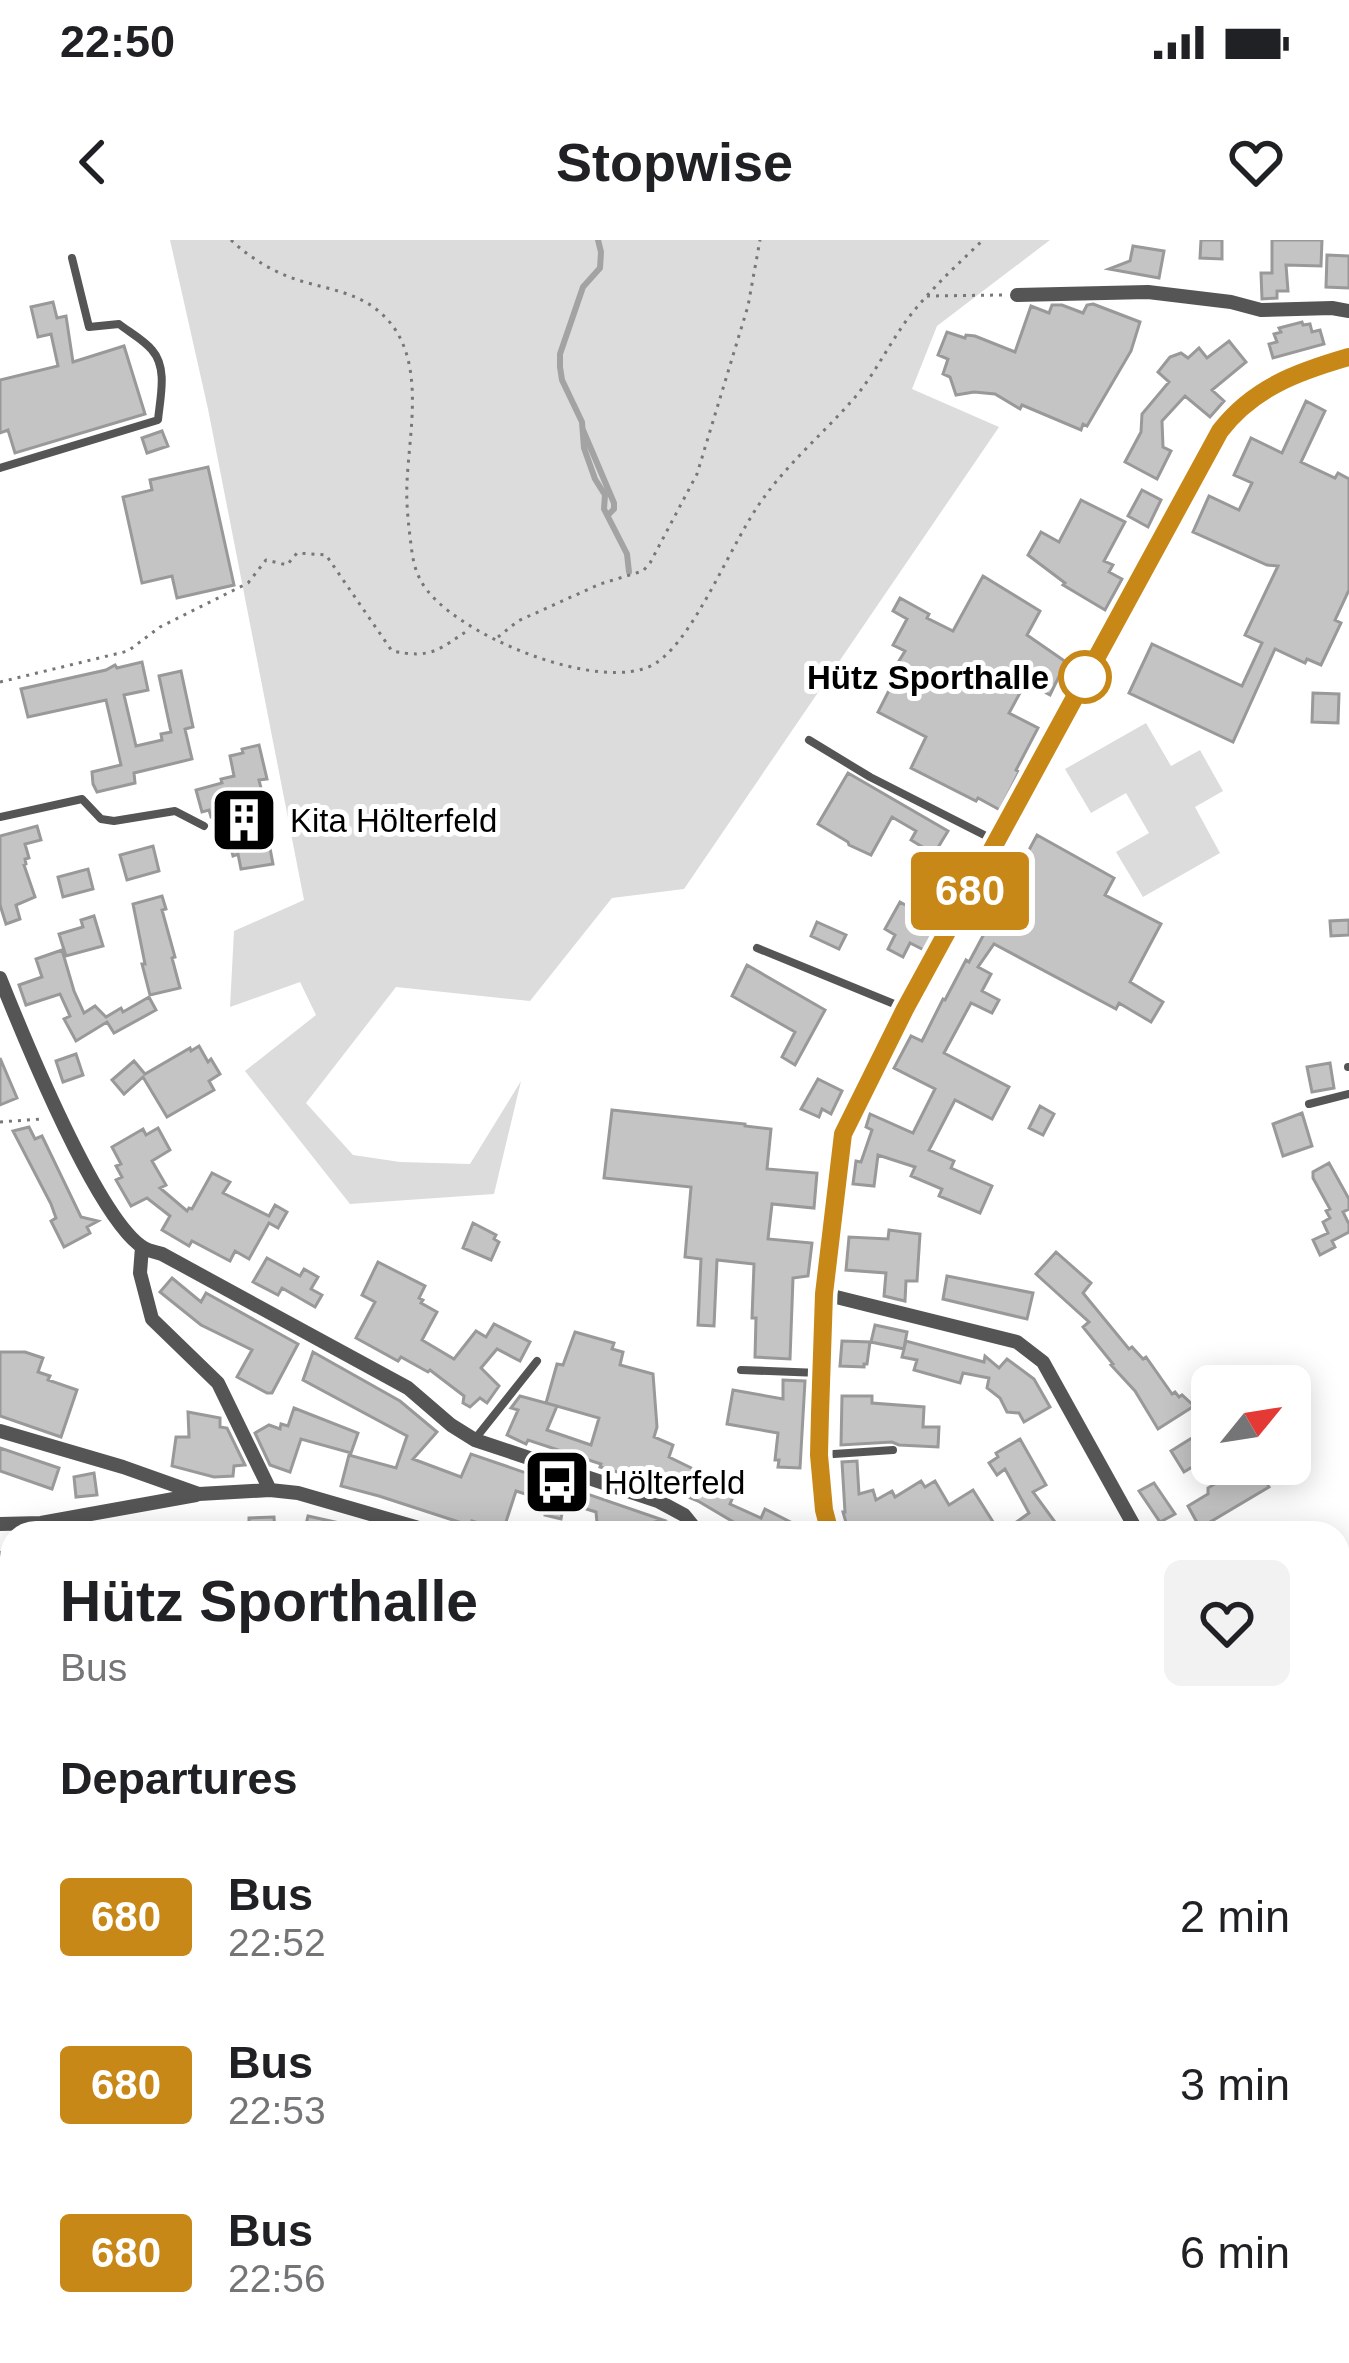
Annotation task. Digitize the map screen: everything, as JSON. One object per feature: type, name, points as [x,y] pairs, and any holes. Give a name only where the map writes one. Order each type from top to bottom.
[{"type":"street","points":[[1017,295],[1148,292],[1261,310],[1349,310]]},
{"type":"street","points":[[827,1521],[819,1455],[824,1294],[843,1134],[905,1009],[1220,431],[1267,387],[1349,357]]},
{"type":"street","points":[[0,978],[60,1117],[117,1219],[142,1247],[408,1388],[475,1440],[658,1501],[688,1521]]},
{"type":"street","points":[[142,1247],[140,1273],[152,1319],[218,1383],[270,1490]]},
{"type":"street","points":[[824,1294],[1018,1342],[1043,1362],[1131,1521]]},
{"type":"street","points":[[0,1430],[199,1494]]},
{"type":"street","points":[[71,1521],[199,1494],[270,1490],[340,1503],[398,1521]]},
{"type":"lane","points":[[0,468],[158,420],[162,382],[157,359],[119,325],[89,327],[72,258]]},
{"type":"lane","points":[[809,740],[997,842]]},
{"type":"lane","points":[[0,817],[82,799],[101,818],[175,811],[204,826]]},
{"type":"lane","points":[[757,949],[905,1009]]},
{"type":"lane","points":[[1309,1104],[1349,1094]]},
{"type":"lane","points":[[475,1440],[537,1361]]},
{"type":"lane","points":[[741,1370],[821,1373]]},
{"type":"lane","points":[[819,1455],[893,1450]]},
{"type":"path","points":[[231,240],[269,268],[357,298],[383,315],[397,332],[413,389],[406,488],[414,563],[428,593],[451,615],[496,639],[542,658],[620,675],[653,665],[671,651],[765,496],[857,394],[926,296],[983,240]]},
{"type":"path","points":[[496,639],[518,621],[600,584],[644,571],[650,563],[697,475],[748,305],[760,240]]},
{"type":"path","points":[[926,296],[1017,295]]},
{"type":"path","points":[[0,682],[128,651],[160,627],[248,583],[266,560],[286,565],[297,553],[326,555],[392,651],[420,656],[472,628]]},
{"type":"path","points":[[0,1122],[60,1117]]},
{"type":"shaded area","points":[[170,240],[1050,240],[937,326],[912,389],[999,427],[684,889],[612,898],[530,1001],[396,987],[306,1103],[353,1155],[470,1164],[521,1081],[494,1194],[350,1204],[245,1071],[316,1015],[300,982],[230,1007],[234,931],[304,900],[208,409]]},
{"type":"shaded area","points":[[1146,723],[1171,766],[1200,750],[1223,791],[1195,807],[1220,853],[1143,897],[1116,852],[1149,833],[1126,793],[1091,813],[1065,769]]},
{"type":"building","points":[[1201,240],[1222,240],[1222,259],[1200,258]]},
{"type":"building","points":[[1272,240],[1322,240],[1321,266],[1286,265],[1288,291],[1262,299],[1261,273],[1272,273]]},
{"type":"building","points":[[1133,246],[1164,251],[1159,278],[1109,269],[1130,261]]},
{"type":"building","points":[[1327,255],[1349,256],[1349,288],[1326,287]]},
{"type":"building","points":[[53,302],[57,318],[66,316],[73,362],[124,346],[145,414],[15,453],[8,430],[0,433],[0,380],[58,366],[51,334],[38,337],[31,307]]},
{"type":"building","points":[[1093,304],[1140,322],[1131,351],[1081,430],[1022,405],[1020,409],[995,394],[956,395],[950,377],[943,374],[948,359],[938,355],[947,332],[975,336],[1015,352],[1031,306],[1049,313],[1052,305],[1062,305],[1083,313]]},
{"type":"building","points":[[1302,322],[1310,324],[1312,332],[1320,330],[1324,344],[1273,358],[1269,344],[1277,342],[1274,334]]},
{"type":"building","points":[[1229,341],[1246,362],[1212,390],[1224,401],[1210,417],[1185,396],[1162,421],[1163,447],[1171,451],[1157,479],[1125,462],[1141,432],[1142,414],[1169,382],[1158,372],[1170,357],[1181,353],[1188,358],[1199,348],[1207,358]]},
{"type":"building","points":[[1306,401],[1325,411],[1301,462],[1335,478],[1338,473],[1349,479],[1349,590],[1335,620],[1341,623],[1321,665],[1275,649],[1233,742],[1129,693],[1152,644],[1242,686],[1262,643],[1245,635],[1278,566],[1193,532],[1209,496],[1239,510],[1252,483],[1234,475],[1251,438],[1282,453]]},
{"type":"building","points":[[162,431],[168,446],[147,453],[142,438]]},
{"type":"building","points":[[208,467],[234,585],[177,598],[172,576],[142,583],[123,497],[152,490],[150,480]]},
{"type":"building","points":[[1142,490],[1161,500],[1148,527],[1128,516]]},
{"type":"building","points":[[1081,500],[1125,522],[1104,561],[1113,565],[1109,572],[1122,579],[1105,610],[1063,585],[1028,555],[1041,532],[1059,542]]},
{"type":"building","points":[[983,576],[1040,611],[1027,635],[1066,662],[1050,695],[1026,682],[1009,713],[1038,728],[1000,810],[911,768],[926,737],[878,712],[903,663],[899,661],[905,651],[893,645],[907,619],[893,611],[900,598],[953,631]]},
{"type":"building","points":[[142,662],[148,690],[124,695],[136,746],[162,740],[161,734],[171,732],[159,676],[181,671],[193,727],[185,729],[192,759],[134,773],[135,783],[97,792],[92,772],[121,765],[106,700],[28,717],[21,689]]},
{"type":"building","points":[[1313,693],[1339,694],[1338,723],[1312,722]]},
{"type":"building","name":"Kita Hölterfeld","points":[[259,745],[267,779],[259,780],[261,801],[273,864],[241,869],[222,814],[211,817],[209,810],[202,812],[196,790],[234,776],[230,756]]},
{"type":"building","points":[[848,773],[948,831],[934,854],[911,840],[916,831],[892,817],[871,855],[818,824]]},
{"type":"building","points":[[37,826],[41,840],[25,844],[29,858],[24,865],[35,897],[16,905],[20,919],[6,924],[0,905],[0,836]]},
{"type":"building","points":[[1037,835],[1114,878],[1105,895],[1161,924],[1130,982],[1163,1002],[1151,1022],[1119,1003],[1116,1009],[994,944],[978,967],[991,974],[982,991],[999,1000],[992,1013],[971,1003],[944,1053],[1009,1087],[992,1119],[955,1100],[929,1150],[954,1161],[951,1168],[992,1186],[980,1213],[939,1196],[942,1189],[911,1176],[915,1167],[878,1155],[874,1186],[853,1184],[856,1161],[861,1162],[872,1130],[866,1127],[870,1114],[913,1133],[935,1089],[894,1068],[911,1036],[922,1041]]},
{"type":"building","points":[[153,846],[159,871],[127,880],[120,855]]},
{"type":"building","points":[[88,869],[93,889],[63,897],[58,877]]},
{"type":"building","points":[[162,896],[180,988],[150,995],[133,904]]},
{"type":"building","points":[[900,902],[939,924],[924,950],[910,943],[903,957],[888,949],[895,935],[885,929]]},
{"type":"building","points":[[94,916],[103,946],[66,956],[59,934],[83,927],[81,920]]},
{"type":"building","points":[[1349,920],[1349,935],[1331,936],[1330,921]]},
{"type":"building","points":[[817,922],[846,935],[839,949],[811,936]]},
{"type":"building","points":[[62,950],[84,1013],[95,1006],[106,1017],[149,997],[156,1010],[114,1033],[107,1022],[76,1041],[64,1019],[70,1016],[60,994],[26,1005],[19,985],[42,977],[36,959]]},
{"type":"building","points":[[747,965],[825,1010],[795,1065],[782,1057],[795,1032],[732,996]]},
{"type":"building","points":[[199,1046],[220,1074],[209,1081],[214,1090],[167,1117],[143,1077],[124,1094],[112,1080],[134,1061],[145,1074]]},
{"type":"building","points":[[76,1054],[83,1075],[63,1082],[56,1061]]},
{"type":"building","points":[[0,1058],[17,1098],[0,1105]]},
{"type":"building","points":[[1330,1063],[1334,1088],[1312,1092],[1307,1067]]},
{"type":"building","points":[[818,1079],[842,1091],[831,1114],[822,1109],[819,1117],[801,1109]]},
{"type":"building","points":[[1040,1106],[1054,1114],[1043,1135],[1029,1128]]},
{"type":"building","points":[[612,1110],[771,1129],[767,1169],[817,1173],[814,1208],[772,1204],[768,1239],[812,1243],[808,1276],[793,1278],[790,1359],[755,1357],[754,1264],[717,1260],[714,1326],[698,1325],[701,1259],[685,1257],[691,1187],[604,1178]]},
{"type":"building","points":[[1302,1113],[1312,1146],[1283,1156],[1273,1124]]},
{"type":"building","points":[[29,1127],[35,1139],[42,1136],[81,1217],[98,1221],[87,1227],[90,1233],[64,1247],[51,1221],[56,1218],[51,1204],[13,1131]]},
{"type":"building","points":[[158,1128],[170,1150],[152,1161],[166,1185],[160,1188],[187,1211],[212,1173],[230,1182],[223,1193],[269,1216],[275,1205],[287,1212],[278,1228],[269,1223],[249,1259],[235,1251],[230,1261],[162,1230],[170,1216],[147,1198],[131,1206],[116,1180],[122,1177],[116,1166],[121,1164],[112,1147],[143,1129],[146,1135]]},
{"type":"building","points":[[1329,1163],[1349,1199],[1349,1209],[1343,1212],[1349,1232],[1320,1255],[1313,1240],[1328,1233],[1323,1222],[1330,1218],[1326,1211],[1330,1209],[1313,1172]]},
{"type":"building","points":[[473,1223],[496,1235],[499,1242],[491,1260],[463,1248]]},
{"type":"building","points":[[889,1230],[920,1234],[917,1281],[906,1281],[905,1301],[884,1296],[886,1273],[846,1270],[849,1237],[888,1239]]},
{"type":"building","points":[[1056,1252],[1091,1283],[1083,1293],[1129,1349],[1146,1357],[1172,1394],[1182,1395],[1191,1408],[1158,1429],[1135,1391],[1083,1327],[1089,1322],[1036,1274]]},
{"type":"building","points":[[267,1258],[300,1276],[304,1269],[318,1277],[311,1289],[322,1295],[315,1307],[282,1288],[278,1295],[253,1282]]},
{"type":"building","points":[[378,1262],[425,1286],[421,1303],[437,1312],[422,1340],[454,1359],[476,1331],[486,1337],[494,1324],[530,1342],[520,1361],[497,1349],[481,1368],[499,1386],[487,1403],[480,1398],[470,1407],[463,1403],[464,1396],[430,1370],[401,1357],[398,1361],[356,1338],[375,1302],[362,1295]]},
{"type":"building","points":[[947,1276],[1033,1293],[1027,1319],[943,1299]]},
{"type":"building","points":[[172,1278],[201,1302],[206,1293],[298,1344],[272,1393],[237,1377],[252,1350],[201,1325],[160,1292]]},
{"type":"building","points":[[875,1325],[907,1332],[904,1348],[906,1341],[984,1362],[985,1356],[999,1368],[1007,1359],[1034,1379],[1050,1407],[1024,1422],[1019,1413],[1007,1412],[987,1388],[989,1378],[963,1373],[960,1383],[914,1370],[917,1360],[902,1357],[904,1349],[871,1342]]},
{"type":"building","points":[[575,1332],[614,1343],[612,1349],[623,1352],[620,1365],[653,1374],[654,1437],[673,1445],[669,1457],[736,1490],[730,1504],[761,1518],[765,1509],[788,1521],[732,1521],[635,1474],[600,1467],[528,1440],[526,1444],[507,1435],[518,1410],[511,1408],[520,1396],[548,1404],[557,1364],[563,1365]],"holes":[[[557,1406],[599,1418],[591,1445],[547,1430]]]},
{"type":"building","points":[[842,1341],[870,1342],[864,1367],[840,1366]]},
{"type":"building","points":[[0,1352],[43,1358],[38,1372],[77,1390],[61,1437],[0,1416]]},
{"type":"building","points":[[313,1352],[400,1401],[437,1432],[413,1459],[461,1477],[471,1454],[663,1520],[597,1521],[596,1512],[564,1502],[561,1519],[545,1515],[547,1501],[516,1491],[506,1521],[456,1521],[341,1486],[349,1455],[396,1468],[407,1436],[303,1380]]},
{"type":"building","points":[[783,1380],[805,1381],[800,1468],[778,1467],[778,1433],[727,1424],[733,1390],[783,1399]]},
{"type":"building","points":[[842,1396],[872,1396],[872,1403],[924,1407],[923,1427],[939,1427],[938,1447],[892,1442],[841,1445]]},
{"type":"building","points":[[294,1408],[358,1433],[351,1453],[301,1439],[290,1472],[270,1465],[255,1433],[269,1425],[288,1426]]},
{"type":"building","points":[[188,1412],[220,1418],[220,1427],[227,1428],[245,1465],[234,1466],[233,1476],[214,1477],[172,1466],[176,1437],[189,1437]]},
{"type":"building","points":[[1191,1438],[1191,1468],[1184,1472],[1171,1451]]},
{"type":"building","points":[[1020,1439],[1046,1485],[1033,1492],[1054,1521],[1018,1521],[1029,1513],[1005,1469],[997,1475],[989,1463],[998,1457],[996,1453]]},
{"type":"building","points":[[0,1448],[59,1468],[52,1489],[0,1471]]},
{"type":"building","points":[[857,1461],[859,1494],[873,1490],[876,1500],[892,1491],[895,1497],[921,1481],[925,1487],[935,1481],[949,1505],[973,1490],[992,1521],[846,1521],[842,1462]]},
{"type":"building","points":[[94,1473],[97,1495],[76,1497],[74,1477]]},
{"type":"building","points":[[1154,1483],[1175,1514],[1159,1521],[1139,1491]]},
{"type":"building","points":[[1213,1485],[1269,1487],[1212,1521],[1196,1521],[1188,1506],[1208,1494]]},
{"type":"waterway","points":[[598,240],[600,268],[583,287],[560,367],[582,422],[584,448],[605,495],[604,509],[627,554],[629,572]]},
{"type":"waterway","points":[[583,430],[614,503],[608,515]]},
{"type":"bus line","name":"680","points":[[827,1521],[819,1455],[824,1294],[843,1134],[905,1009],[1220,431],[1267,387],[1349,357]]},
{"type":"place","name":"Hütz Sporthalle","points":[[1085,677]]},
{"type":"place","name":"Kita Hölterfeld","points":[[244,820]]},
{"type":"place","name":"Hölterfeld","points":[[557,1482]]}]
